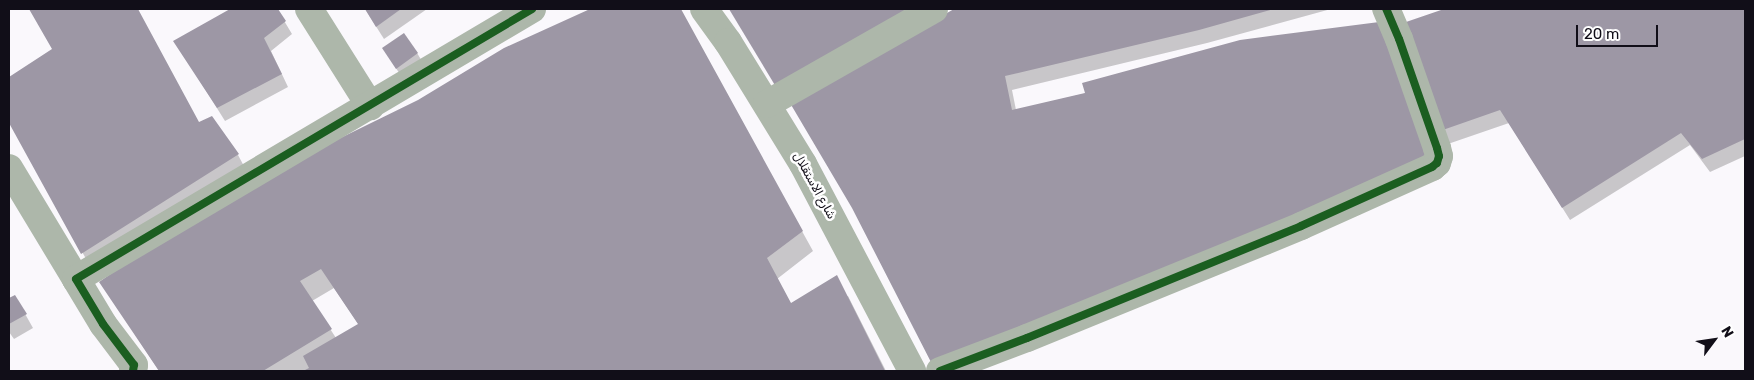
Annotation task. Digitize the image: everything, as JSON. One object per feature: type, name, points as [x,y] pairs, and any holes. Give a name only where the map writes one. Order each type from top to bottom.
[{"type":"street","points":[[309,9],[370,106]]},
{"type":"street","points":[[76,279],[532,9]]},
{"type":"street","name":"شارع الاستقلال","points":[[704,9],[728,42],[767,104],[825,205],[912,371]]},
{"type":"street","points":[[767,104],[934,9]]},
{"type":"street","points":[[940,371],[1036,335],[1301,226],[1432,167],[1437,162],[1439,156],[1437,148],[1399,39],[1386,9]]},
{"type":"street","points":[[9,168],[103,324],[136,369]]},
{"type":"building","points":[[29,9],[138,9],[199,122],[212,116],[239,154],[81,254],[9,123],[9,77],[52,49]]},
{"type":"building","points":[[230,9],[278,9],[286,21],[264,38],[282,74],[217,108],[173,41]]},
{"type":"building","points":[[365,9],[401,9],[376,27]]},
{"type":"building","points":[[590,9],[681,9],[803,231],[767,258],[791,303],[837,275],[885,371],[303,371],[309,368],[303,356],[358,324],[321,269],[300,281],[332,329],[263,371],[159,371],[99,282],[164,237],[318,149],[418,100],[504,48]]},
{"type":"building","points":[[729,9],[914,9],[776,87]]},
{"type":"building","points":[[954,9],[1274,9],[1199,30],[1005,76],[1012,110],[1085,93],[1082,83],[1240,40],[1387,21],[1432,157],[934,368],[852,208],[790,103]]},
{"type":"building","points":[[1444,9],[1745,9],[1745,139],[1702,159],[1681,133],[1562,208],[1500,110],[1437,132],[1406,22]]},
{"type":"building","points":[[404,33],[418,53],[396,69],[382,48]]},
{"type":"building","points":[[15,295],[27,314],[9,324],[9,298]]},
{"type":"cycle path","points":[[133,371],[134,365],[103,324],[76,279],[532,9]]},
{"type":"cycle path","points":[[940,371],[1027,338],[1301,226],[1432,167],[1437,163],[1439,156],[1437,148],[1399,39],[1386,9]]}]
